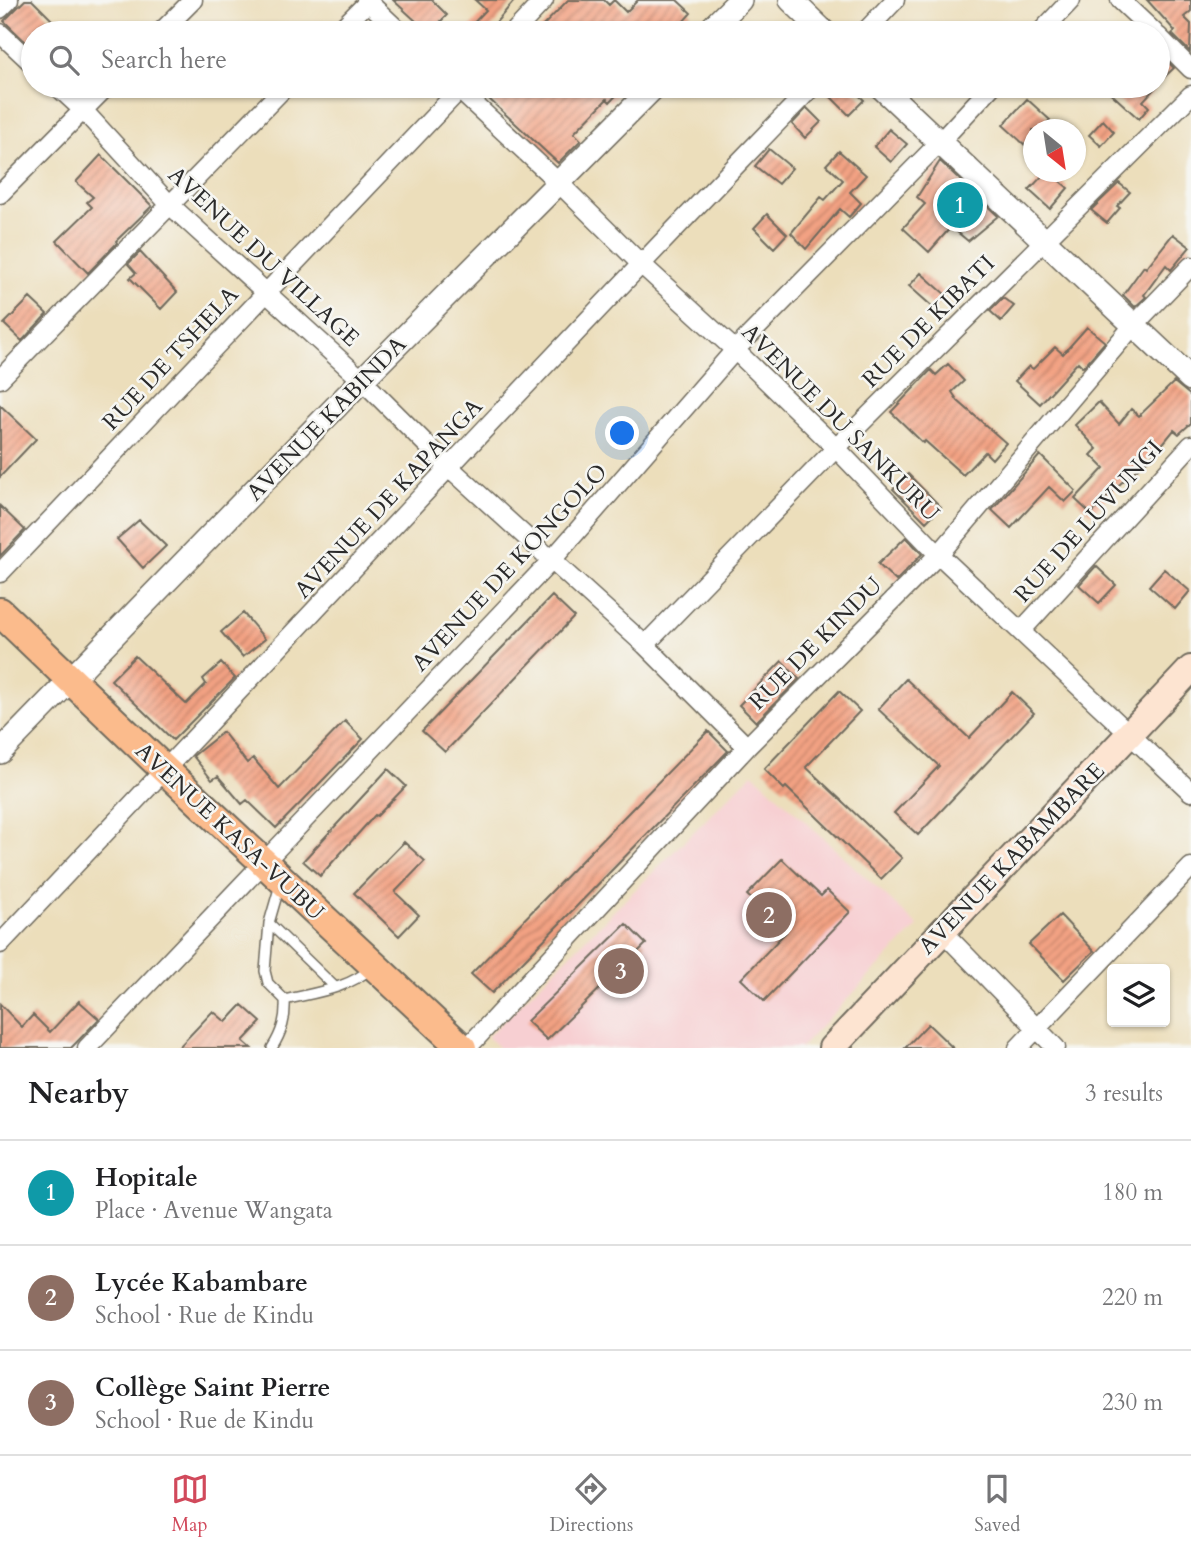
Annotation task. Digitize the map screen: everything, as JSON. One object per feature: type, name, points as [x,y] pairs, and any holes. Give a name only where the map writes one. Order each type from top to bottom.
[{"type":"main road","name":"AVENUE KASA-VUBU","points":[[0,612],[165,771],[464,1048]]},
{"type":"main road","name":"AVENUE KABAMBARE","points":[[832,1048],[1191,669]]},
{"type":"street","points":[[0,9],[9,0]]},
{"type":"street","points":[[172,21],[193,0]]},
{"type":"street","points":[[524,21],[544,0]]},
{"type":"street","points":[[719,21],[740,0]]},
{"type":"street","points":[[791,0],[813,21]]},
{"type":"street","points":[[875,21],[895,0]]},
{"type":"street","points":[[1051,21],[1070,0]]},
{"type":"street","points":[[1121,0],[1142,21]]},
{"type":"street","points":[[349,21],[368,1],[389,21]]},
{"type":"street","points":[[0,33],[21,53]]},
{"type":"street","points":[[1170,49],[1191,69]]},
{"type":"street","name":"RUE DE KIBATI","points":[[645,645],[836,448],[1191,95]]},
{"type":"street","name":"AVENUE DU VILLAGE","points":[[70,98],[170,205],[362,380],[450,468],[645,645],[747,747]]},
{"type":"street","points":[[0,194],[95,98]]},
{"type":"street","points":[[0,379],[274,98]]},
{"type":"street","name":"RUE DE TSHELA","points":[[0,573],[449,98]]},
{"type":"street","name":"AVENUE DU SANKURU","points":[[470,98],[640,263],[736,350],[939,554],[1191,792]]},
{"type":"street","name":"AVENUE KABINDA","points":[[0,752],[362,380],[643,98]]},
{"type":"street","name":"AVENUE DE KAPANGA","points":[[0,944],[640,263],[801,98]]},
{"type":"street","points":[[893,98],[1191,379]]},
{"type":"street","name":"AVENUE DE KONGOLO","points":[[87,1048],[273,871],[736,350],[981,98]]},
{"type":"street","name":"RUE DE KINDU","points":[[464,1048],[747,747],[939,554],[1133,326],[1191,266]]},
{"type":"street","name":"RUE DE LUVUNGI","points":[[1021,631],[1191,445]]},
{"type":"street","points":[[1018,1048],[1191,866]]},
{"type":"street","points":[[941,930],[1056,1048]]},
{"type":"lane","points":[[272,1048],[282,1031],[286,1015],[285,1000],[268,983],[265,971],[273,871]]},
{"type":"lane","points":[[269,923],[335,987]]},
{"type":"lane","points":[[285,1000],[335,987],[363,976],[374,965]]},
{"type":"shaded area","points":[[753,773],[918,926],[800,1048],[499,1048],[487,1037]]},
{"type":"building","points":[[25,0],[32,0],[53,21],[21,21],[21,37],[4,21]]},
{"type":"building","points":[[393,0],[432,0],[447,15],[441,21],[416,21]]},
{"type":"building","points":[[475,0],[515,0],[497,21],[476,21],[486,10]]},
{"type":"building","points":[[568,0],[604,0],[609,5],[614,0],[626,12],[638,0],[677,0],[691,13],[684,21],[548,21]]},
{"type":"building","points":[[1147,0],[1191,0],[1191,11],[1184,17],[1191,24],[1190,52],[1172,34],[1175,31],[1170,21],[1166,21]]},
{"type":"building","points":[[488,98],[614,98],[610,102],[607,99],[574,133],[581,140],[558,163]]},
{"type":"building","points":[[832,98],[864,100],[849,115]]},
{"type":"building","points":[[1116,98],[1146,98],[1143,101],[1149,107],[1139,119]]},
{"type":"building","points":[[1027,99],[1049,119],[1023,119],[1023,143],[1003,125]]},
{"type":"building","points":[[807,108],[821,122],[805,138],[792,124]]},
{"type":"building","points":[[1103,120],[1114,132],[1101,146],[1089,135]]},
{"type":"building","points":[[889,129],[907,144],[891,162],[874,147]]},
{"type":"building","points":[[769,149],[792,168],[778,184],[755,166]]},
{"type":"building","points":[[839,151],[866,175],[850,192],[861,203],[849,217],[840,209],[806,249],[791,233],[821,197],[825,200],[843,180],[826,165]]},
{"type":"building","points":[[101,155],[152,206],[88,273],[57,241],[92,207],[87,202],[93,197],[76,182]]},
{"type":"building","points":[[940,161],[998,216],[968,241],[951,227],[929,252],[903,228],[925,204],[917,197]]},
{"type":"building","points":[[1037,182],[1061,182],[1068,188],[1050,209],[1029,190]]},
{"type":"building","points":[[1119,183],[1130,192],[1107,223],[1091,210]]},
{"type":"building","points":[[767,214],[787,234],[774,248],[754,228]]},
{"type":"building","points":[[1173,234],[1190,247],[1171,270],[1166,265],[1144,295],[1146,297],[1135,307],[1123,295],[1144,266],[1146,268]]},
{"type":"building","points":[[140,252],[177,292],[161,309],[130,278],[136,273],[128,264]]},
{"type":"building","points":[[921,273],[946,295],[934,308],[909,286]]},
{"type":"building","points":[[30,298],[47,314],[22,341],[4,324]]},
{"type":"building","points":[[1003,298],[1014,306],[1001,321],[990,311]]},
{"type":"building","points":[[1087,327],[1105,342],[1083,367],[1078,362],[1040,404],[1015,381],[1029,366],[1033,369],[1055,347],[1063,354]]},
{"type":"building","points":[[948,364],[964,381],[952,392],[958,401],[1006,443],[992,459],[985,452],[963,475],[925,441],[923,443],[891,412],[931,370],[936,375]]},
{"type":"building","points":[[1174,382],[1191,396],[1191,423],[1179,434],[1174,430],[1156,452],[1091,514],[1075,499],[1104,468],[1091,455],[1097,449],[1075,425],[1099,402],[1119,424],[1131,409],[1139,416]]},
{"type":"building","points":[[0,405],[36,439],[0,477]]},
{"type":"building","points":[[1040,455],[1076,491],[1065,502],[1049,487],[1011,528],[992,510]]},
{"type":"building","points":[[908,474],[941,507],[926,522],[893,489]]},
{"type":"building","points":[[0,506],[25,530],[0,556]]},
{"type":"building","points":[[139,520],[166,546],[143,568],[117,539]]},
{"type":"building","points":[[906,537],[922,554],[896,581],[878,564]]},
{"type":"building","points":[[1096,566],[1116,585],[1099,603],[1079,585]]},
{"type":"building","points":[[1164,569],[1190,591],[1175,609],[1149,586]]},
{"type":"building","points":[[552,596],[574,617],[445,752],[422,731]]},
{"type":"building","points":[[243,613],[265,639],[243,657],[221,632]]},
{"type":"building","points":[[135,656],[186,704],[206,684],[203,679],[221,663],[235,678],[173,740],[111,680]]},
{"type":"building","points":[[782,661],[799,679],[756,722],[739,705]]},
{"type":"building","points":[[906,679],[969,738],[1012,692],[1034,713],[918,835],[894,813],[939,766],[878,709]]},
{"type":"building","points":[[839,691],[860,711],[806,767],[902,858],[881,879],[764,769]]},
{"type":"building","points":[[345,721],[363,739],[276,828],[247,800],[242,804],[218,776],[212,780],[193,756],[223,732],[247,763],[253,758],[279,789]]},
{"type":"building","points":[[708,731],[728,751],[492,993],[471,974]]},
{"type":"building","points":[[388,769],[406,786],[375,815],[320,876],[303,861]]},
{"type":"building","points":[[404,842],[425,861],[395,892],[419,915],[399,936],[354,893]]},
{"type":"building","points":[[782,859],[821,896],[827,890],[850,912],[764,1001],[741,979],[786,932],[747,895]]},
{"type":"building","points":[[1060,915],[1094,951],[1064,980],[1029,944]]},
{"type":"building","points":[[626,924],[646,944],[547,1040],[527,1021]]},
{"type":"building","points":[[79,1001],[99,1019],[71,1048],[0,1048],[0,1004],[22,1027],[33,1015],[50,1032]]},
{"type":"building","points":[[242,1005],[261,1022],[243,1041],[251,1048],[178,1048],[213,1011],[226,1022]]},
{"type":"building","points":[[928,1024],[953,1048],[905,1048]]},
{"type":"place","name":"Hopitale","points":[[960,205]]},
{"type":"place","name":"Lycée Kabambare","points":[[769,915]]},
{"type":"place","name":"Collège Saint Pierre","points":[[621,971]]}]
